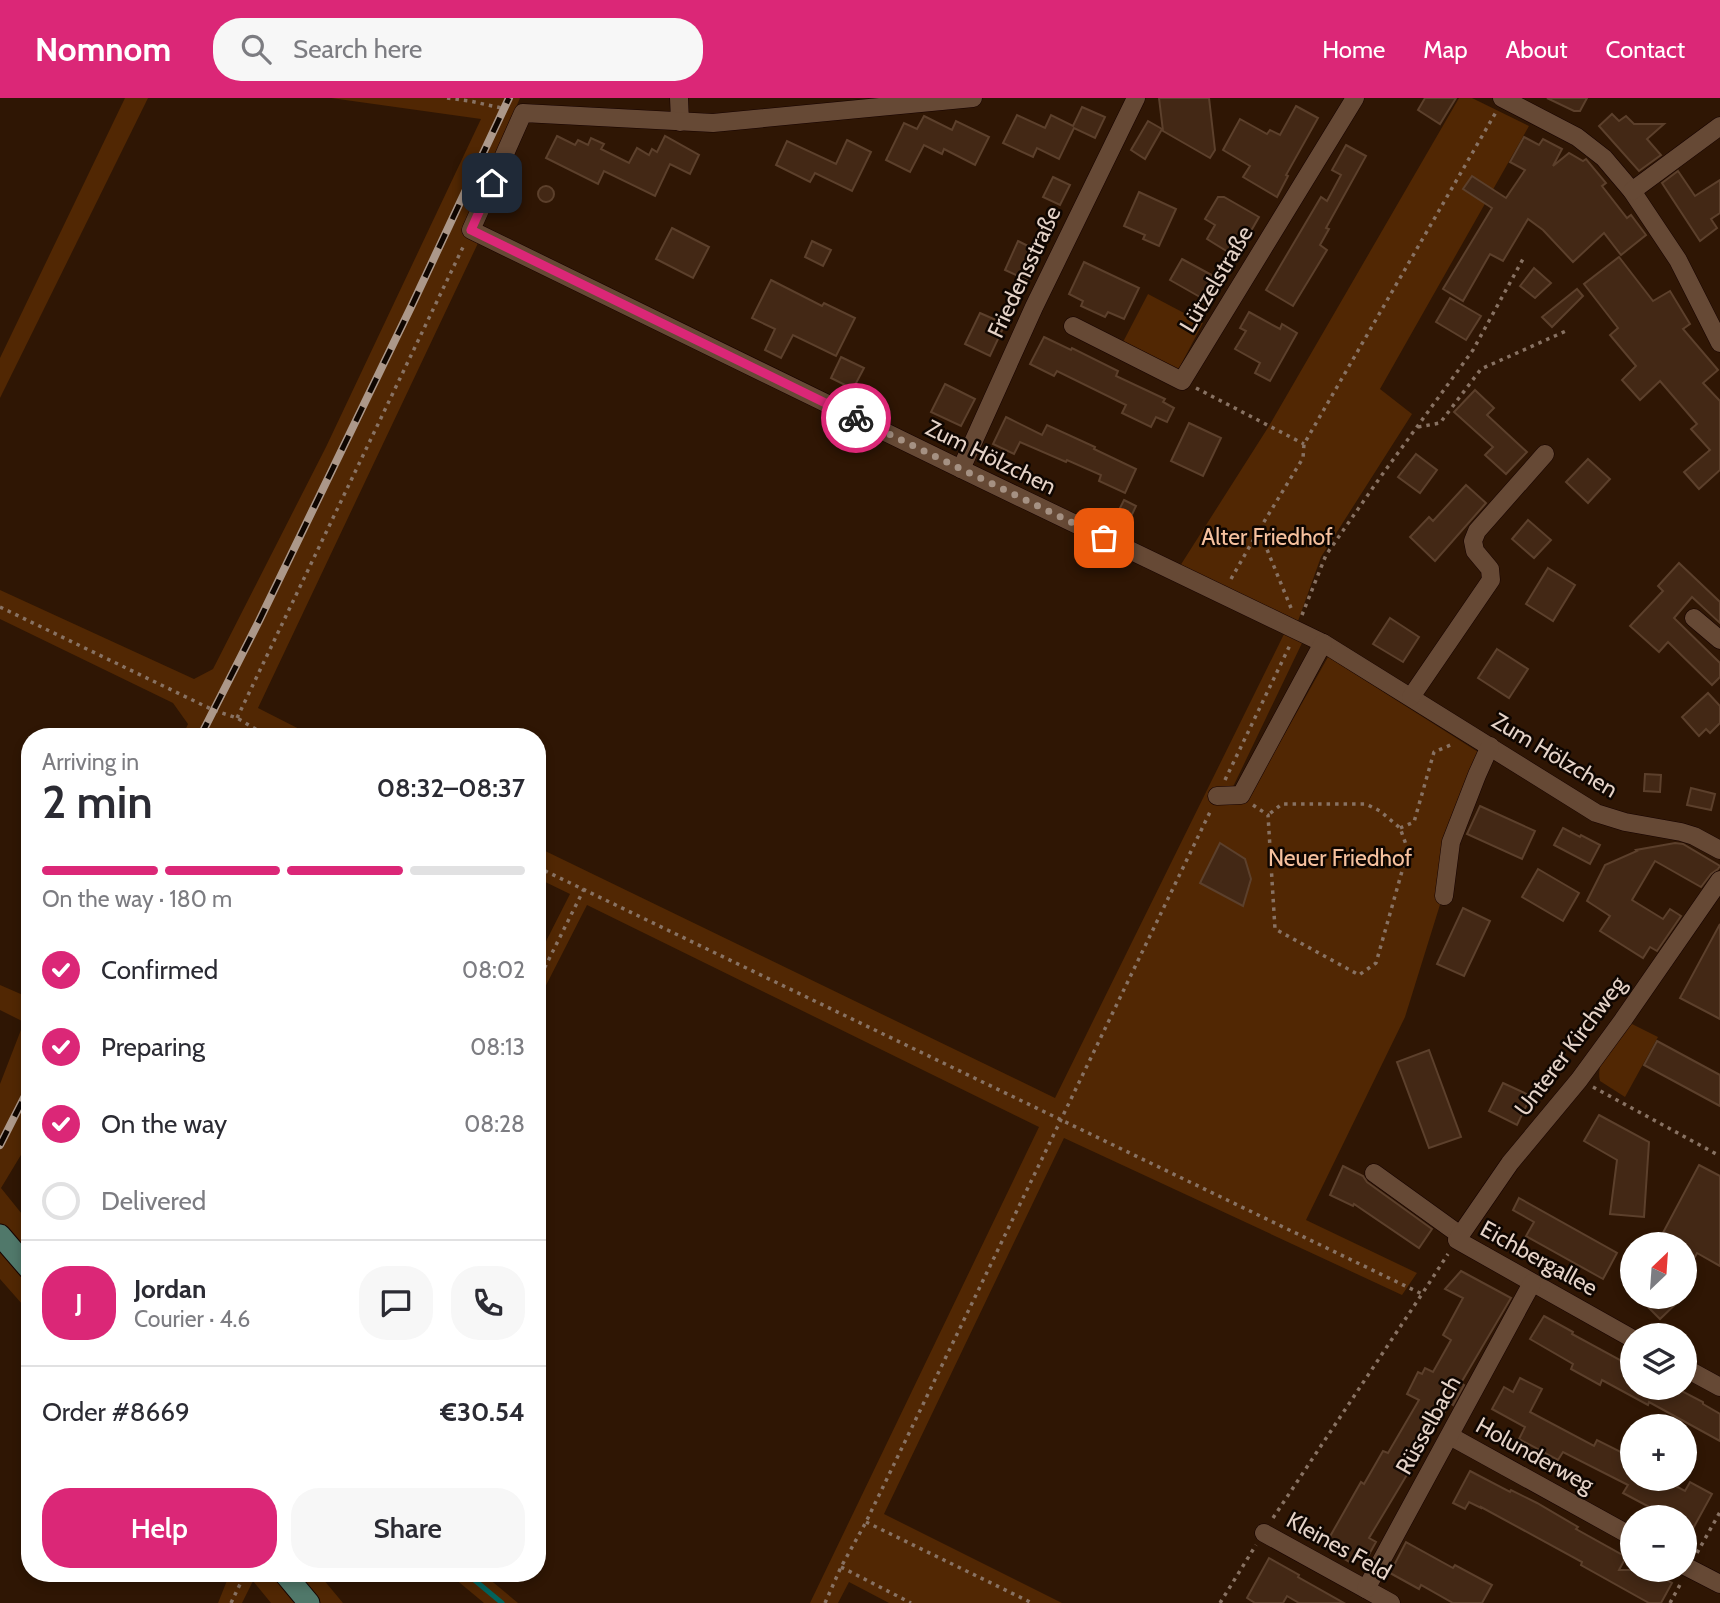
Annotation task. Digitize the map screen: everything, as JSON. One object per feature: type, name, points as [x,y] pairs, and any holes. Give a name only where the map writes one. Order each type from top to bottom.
[{"type":"main road","points":[[0,1235],[21,1260]]},
{"type":"main road","points":[[292,1582],[309,1603]]},
{"type":"street","points":[[679,98],[680,122]]},
{"type":"street","points":[[471,230],[523,113],[713,122],[973,98]]},
{"type":"street","name":"Friedensstraße","points":[[961,469],[1034,307],[1136,98]]},
{"type":"street","name":"Lützelstraße","points":[[1182,381],[1355,98]]},
{"type":"street","points":[[1506,100],[1577,137],[1604,158],[1632,191],[1678,260],[1720,343]]},
{"type":"street","points":[[1632,191],[1720,125]]},
{"type":"street","name":"Zum Hölzchen","points":[[471,230],[1323,643],[1596,813],[1625,822],[1681,832],[1720,850]]},
{"type":"street","points":[[1073,326],[1182,381]]},
{"type":"street","points":[[1411,697],[1491,580],[1490,569],[1475,551],[1473,541],[1477,531],[1545,454]]},
{"type":"street","points":[[1695,618],[1720,640]]},
{"type":"street","points":[[1217,796],[1241,795],[1323,643]]},
{"type":"street","points":[[1444,896],[1451,842],[1490,746]]},
{"type":"street","name":"Unterer Kirchweg","points":[[1459,1238],[1510,1164],[1579,1080],[1623,1020],[1720,880]]},
{"type":"street","name":"Eichbergallee","points":[[1374,1173],[1459,1238],[1532,1283],[1620,1332]]},
{"type":"street","name":"Rüsselbach","points":[[1366,1589],[1532,1283]]},
{"type":"street","points":[[1697,1375],[1720,1387]]},
{"type":"street","name":"Holunderweg","points":[[1450,1436],[1620,1530]]},
{"type":"street","name":"Kleines Feld","points":[[1264,1533],[1391,1603]]},
{"type":"street","points":[[1697,1572],[1720,1584]]},
{"type":"path","points":[[447,98],[523,113]]},
{"type":"path","points":[[1231,579],[1303,458],[1304,444],[1506,100]]},
{"type":"path","points":[[237,718],[471,230]]},
{"type":"path","points":[[825,1603],[1296,631],[1326,555],[1473,350],[1523,259]]},
{"type":"path","points":[[1418,427],[1440,424],[1481,369],[1566,331]]},
{"type":"path","points":[[1182,381],[1304,444]]},
{"type":"path","points":[[1259,530],[1292,612],[1296,631]]},
{"type":"path","points":[[0,607],[254,728]]},
{"type":"path","points":[[1399,828],[1414,822],[1434,752],[1471,734]]},
{"type":"path","points":[[1241,795],[1268,815],[1275,929],[1359,975],[1376,963],[1408,850],[1399,828],[1380,811],[1366,804],[1282,804],[1268,815]]},
{"type":"path","points":[[546,871],[1422,1294]]},
{"type":"path","points":[[546,964],[584,889]]},
{"type":"path","points":[[1579,1080],[1720,1156]]},
{"type":"path","points":[[1220,1603],[1459,1238]]},
{"type":"path","points":[[866,1522],[1032,1603]]},
{"type":"path","points":[[842,1567],[911,1603]]},
{"type":"path","points":[[231,1603],[241,1582]]},
{"type":"green space","points":[[125,98],[148,98],[0,398],[0,358]]},
{"type":"green space","points":[[331,98],[520,98],[462,233],[479,241],[258,708],[297,728],[186,728],[188,724],[173,703],[0,619],[0,590],[194,679],[213,669],[326,447],[481,119]]},
{"type":"green space","name":"Alter Friedhof","points":[[1459,98],[1472,98],[1529,126],[1380,389],[1412,414],[1321,557],[1298,621],[1180,566],[1269,426]]},
{"type":"green space","points":[[1148,294],[1203,323],[1178,370],[1123,342]]},
{"type":"green space","name":"Neuer Friedhof","points":[[1285,632],[1302,643],[1232,789],[1247,801],[1328,657],[1486,757],[1405,1017],[1306,1220],[1417,1273],[1402,1295],[1064,1138],[884,1514],[1062,1603],[889,1603],[849,1582],[838,1603],[810,1603],[1039,1127],[587,905],[546,985],[546,941],[570,894],[546,882],[546,851],[1055,1098]]},
{"type":"green space","points":[[0,985],[21,994],[21,1020],[0,1010]]},
{"type":"green space","points":[[1630,1023],[1658,1037],[1625,1097],[1600,1081],[1599,1073],[1608,1050]]},
{"type":"green space","points":[[21,1030],[21,1155],[1,1188],[21,1213],[21,1303],[0,1279],[0,1084]]},
{"type":"green space","points":[[226,1582],[252,1582],[242,1603],[218,1603]]},
{"type":"green space","points":[[254,1582],[326,1582],[343,1603],[271,1603]]},
{"type":"green space","points":[[459,1582],[493,1582],[518,1603],[484,1603]]},
{"type":"building","points":[[1159,98],[1209,98],[1215,150],[1210,158],[1163,131]]},
{"type":"building","points":[[1425,98],[1456,98],[1440,124],[1418,110]]},
{"type":"building","points":[[1547,98],[1587,98],[1580,111],[1574,111]]},
{"type":"building","points":[[1296,106],[1318,118],[1286,175],[1288,176],[1277,197],[1243,177],[1250,166],[1223,150],[1240,119],[1267,134],[1270,130],[1280,135]]},
{"type":"building","points":[[1082,107],[1105,117],[1095,138],[1074,128],[1059,159],[1037,148],[1033,157],[1003,143],[1017,115],[1045,128],[1051,115],[1073,126]]},
{"type":"building","points":[[1612,114],[1619,121],[1626,116],[1634,124],[1664,124],[1647,139],[1661,155],[1639,171],[1599,126]]},
{"type":"building","points":[[924,116],[952,130],[956,121],[989,137],[975,165],[944,149],[942,154],[924,145],[910,172],[886,160],[904,123],[917,129]]},
{"type":"building","points":[[1148,121],[1162,129],[1145,159],[1131,150]]},
{"type":"building","points":[[557,136],[575,145],[578,140],[588,145],[591,138],[604,144],[601,149],[629,163],[637,148],[649,155],[652,149],[657,152],[665,136],[699,155],[690,174],[670,164],[655,196],[604,171],[598,184],[546,158]]},
{"type":"building","points":[[1524,137],[1539,145],[1543,139],[1562,149],[1553,166],[1569,153],[1583,161],[1586,159],[1606,183],[1602,186],[1627,218],[1631,215],[1646,235],[1621,255],[1604,233],[1573,262],[1543,230],[1528,219],[1503,261],[1490,254],[1463,301],[1443,289],[1492,208],[1463,189],[1472,176],[1506,198],[1525,170],[1510,162]]},
{"type":"building","points":[[847,140],[871,152],[852,191],[815,173],[810,182],[776,165],[787,141],[836,164]]},
{"type":"building","points":[[1346,145],[1366,156],[1326,228],[1329,229],[1320,245],[1327,250],[1293,306],[1266,290],[1321,197],[1327,201],[1341,175],[1332,170]]},
{"type":"building","points":[[1678,171],[1695,196],[1720,180],[1720,213],[1711,219],[1717,228],[1700,241],[1662,183]]},
{"type":"building","points":[[1053,177],[1070,185],[1060,205],[1043,197]]},
{"type":"building","points":[[546,186],[554,194],[546,202],[538,194]]},
{"type":"building","points":[[1139,192],[1176,209],[1159,246],[1143,239],[1145,235],[1124,226]]},
{"type":"building","points":[[1218,197],[1224,197],[1259,217],[1236,257],[1207,239],[1215,225],[1205,219]]},
{"type":"building","points":[[672,228],[709,247],[693,278],[656,259]]},
{"type":"building","points":[[812,241],[831,250],[823,266],[805,257]]},
{"type":"building","points":[[1018,241],[1040,252],[1027,280],[1005,270]]},
{"type":"building","points":[[1619,257],[1653,301],[1670,291],[1690,324],[1683,329],[1718,370],[1703,383],[1720,401],[1720,470],[1699,489],[1684,472],[1710,450],[1691,429],[1697,424],[1660,381],[1640,400],[1622,380],[1636,366],[1610,335],[1618,328],[1584,284]]},
{"type":"building","points":[[1182,259],[1219,279],[1207,301],[1170,280]]},
{"type":"building","points":[[1084,262],[1139,288],[1124,319],[1108,312],[1105,317],[1081,306],[1083,301],[1069,294]]},
{"type":"building","points":[[1534,268],[1551,283],[1535,298],[1520,286]]},
{"type":"building","points":[[771,280],[822,306],[824,303],[855,318],[836,356],[793,335],[781,358],[765,350],[775,329],[752,318]]},
{"type":"building","points":[[1577,289],[1583,296],[1552,327],[1542,317]]},
{"type":"building","points":[[1450,298],[1481,316],[1466,340],[1436,322]]},
{"type":"building","points":[[1249,312],[1280,329],[1282,324],[1297,333],[1270,381],[1255,373],[1260,363],[1235,349],[1246,331],[1240,328]]},
{"type":"building","points":[[980,313],[1005,324],[990,356],[965,344]]},
{"type":"building","points":[[1044,337],[1118,371],[1116,376],[1165,399],[1163,402],[1174,408],[1167,422],[1156,417],[1151,427],[1122,413],[1126,405],[1057,371],[1054,376],[1030,364]]},
{"type":"building","points":[[841,357],[864,368],[853,389],[831,378]]},
{"type":"building","points":[[945,384],[975,399],[961,426],[931,412]]},
{"type":"building","points":[[1475,390],[1494,408],[1487,415],[1527,452],[1506,474],[1485,455],[1493,447],[1454,412]]},
{"type":"building","points":[[1006,417],[1042,435],[1047,425],[1136,469],[1125,493],[1099,481],[1101,475],[1020,442],[1014,454],[993,444]]},
{"type":"building","points":[[1189,423],[1221,438],[1203,476],[1171,461]]},
{"type":"building","points":[[1416,454],[1437,470],[1420,493],[1398,477]]},
{"type":"building","points":[[1588,459],[1610,479],[1588,503],[1566,482]]},
{"type":"building","points":[[1466,485],[1486,503],[1435,561],[1410,537],[1429,517],[1433,521]]},
{"type":"building","points":[[1124,500],[1136,506],[1127,525],[1114,520]]},
{"type":"building","points":[[1528,520],[1551,540],[1534,558],[1512,539]]},
{"type":"building","points":[[1679,563],[1720,602],[1720,623],[1692,597],[1674,618],[1720,663],[1720,677],[1712,685],[1668,642],[1659,652],[1630,626],[1663,591],[1658,586]]},
{"type":"building","points":[[1548,568],[1575,585],[1553,621],[1526,604]]},
{"type":"building","points":[[1390,618],[1419,637],[1403,662],[1373,644]]},
{"type":"building","points":[[1497,649],[1528,669],[1509,698],[1478,678]]},
{"type":"building","points":[[1708,693],[1720,706],[1720,723],[1710,733],[1706,729],[1699,736],[1682,717]]},
{"type":"building","points":[[1645,774],[1661,775],[1660,792],[1644,791]]},
{"type":"building","points":[[1691,788],[1715,794],[1711,810],[1687,805]]},
{"type":"building","points":[[1480,806],[1535,831],[1522,859],[1467,834]]},
{"type":"building","points":[[1563,828],[1600,845],[1590,864],[1554,845]]},
{"type":"building","points":[[1220,843],[1245,859],[1251,879],[1243,906],[1200,883]]},
{"type":"building","points":[[1683,844],[1720,866],[1701,887],[1655,861],[1632,900],[1663,919],[1670,909],[1681,916],[1657,951],[1650,947],[1643,958],[1600,931],[1610,916],[1587,901],[1605,865],[1636,850]]},
{"type":"building","points":[[1538,869],[1579,893],[1563,921],[1522,897]]},
{"type":"building","points":[[1463,908],[1490,921],[1464,976],[1437,964]]},
{"type":"building","points":[[1720,924],[1720,1019],[1680,998]]},
{"type":"building","points":[[1657,1041],[1720,1075],[1720,1106],[1644,1065]]},
{"type":"building","points":[[1429,1050],[1461,1137],[1429,1148],[1397,1062]]},
{"type":"building","points":[[1503,1083],[1531,1096],[1517,1125],[1489,1111]]},
{"type":"building","points":[[1599,1115],[1649,1142],[1644,1217],[1610,1214],[1617,1160],[1584,1141]]},
{"type":"building","points":[[1699,1165],[1720,1176],[1720,1266],[1698,1254],[1698,1232],[1663,1232]]},
{"type":"building","points":[[1343,1166],[1363,1176],[1367,1182],[1432,1229],[1419,1248],[1354,1204],[1353,1206],[1330,1195]]},
{"type":"building","points":[[1519,1198],[1617,1253],[1603,1279],[1526,1236],[1534,1222],[1513,1210]]},
{"type":"building","points":[[1461,1271],[1511,1298],[1461,1383],[1464,1385],[1453,1405],[1450,1403],[1369,1538],[1376,1542],[1367,1558],[1359,1553],[1353,1564],[1324,1547],[1361,1482],[1364,1484],[1383,1451],[1388,1453],[1419,1400],[1407,1394],[1418,1372],[1422,1374],[1425,1368],[1433,1372],[1451,1340],[1443,1335],[1463,1298],[1445,1289]]},
{"type":"building","points":[[1650,1309],[1670,1309],[1660,1319]]},
{"type":"building","points":[[1544,1316],[1573,1332],[1572,1334],[1620,1360],[1620,1390],[1602,1380],[1600,1385],[1571,1369],[1573,1364],[1530,1339]]},
{"type":"building","points":[[1520,1378],[1542,1389],[1530,1412],[1594,1446],[1597,1440],[1620,1452],[1620,1481],[1563,1452],[1558,1460],[1519,1439],[1525,1427],[1492,1409],[1504,1387],[1513,1392]]},
{"type":"building","points":[[1697,1399],[1720,1414],[1720,1441],[1697,1428],[1697,1414],[1671,1414],[1649,1402],[1648,1405],[1639,1400]]},
{"type":"building","points":[[1470,1471],[1537,1503],[1620,1554],[1620,1582],[1672,1583],[1661,1603],[1649,1603],[1581,1565],[1582,1562],[1481,1507],[1469,1502],[1465,1509],[1453,1503]]},
{"type":"building","points":[[1697,1486],[1712,1494],[1697,1521],[1697,1505],[1646,1505],[1623,1493],[1697,1491]]},
{"type":"building","points":[[1406,1542],[1453,1568],[1455,1565],[1492,1585],[1482,1603],[1453,1603],[1421,1585],[1419,1589],[1390,1573]]},
{"type":"building","points":[[1269,1558],[1344,1603],[1299,1603],[1287,1596],[1283,1603],[1255,1603],[1247,1598]]},
{"type":"waterway","points":[[477,1582],[502,1603]]},
{"type":"railway","points":[[205,728],[412,305],[509,98]]},
{"type":"railway","points":[[0,1145],[21,1104]]},
{"type":"way so far","points":[[856,418],[1104,538]]},
{"type":"route","points":[[492,183],[471,230],[856,418]]}]
